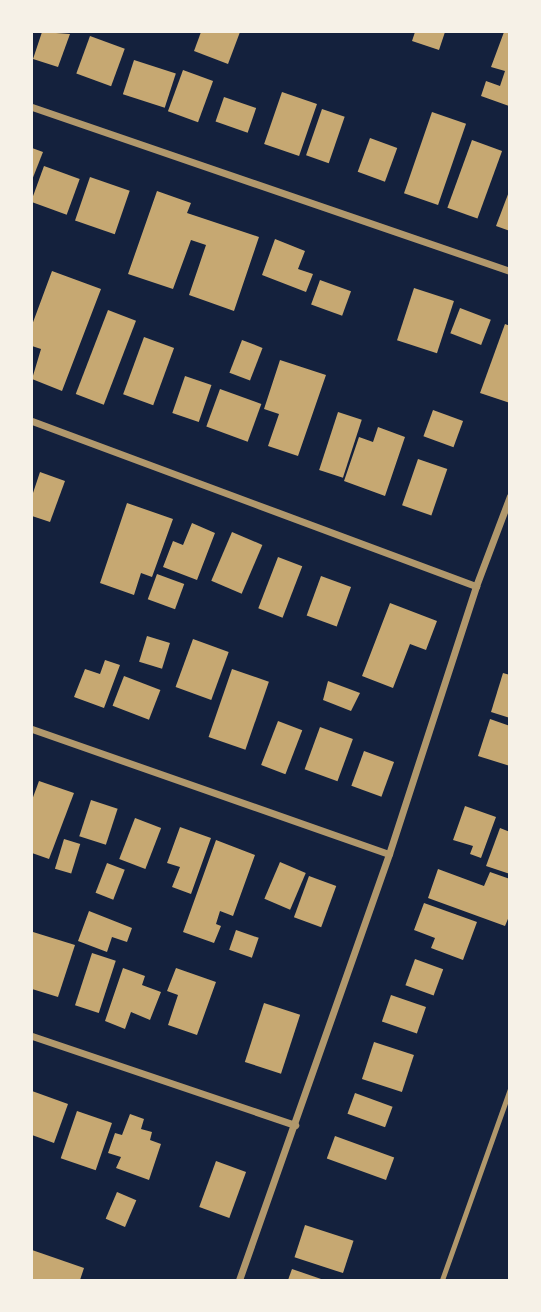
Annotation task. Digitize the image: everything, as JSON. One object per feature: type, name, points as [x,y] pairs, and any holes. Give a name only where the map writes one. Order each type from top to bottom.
[{"type":"street","points":[[32,107],[509,271]]},
{"type":"street","points":[[32,421],[476,586]]},
{"type":"street","points":[[239,1280],[389,854],[476,586],[509,496]]},
{"type":"street","points":[[32,729],[389,854]]},
{"type":"street","points":[[32,1035],[295,1125]]},
{"type":"lane","points":[[442,1280],[509,1089]]},
{"type":"building","points":[[42,32],[70,34],[58,67],[33,59]]},
{"type":"building","points":[[201,32],[240,32],[228,64],[194,51]]},
{"type":"building","points":[[415,32],[445,32],[439,50],[412,41]]},
{"type":"building","points":[[504,32],[510,32],[509,106],[481,96],[486,81],[500,86],[505,71],[491,67]]},
{"type":"building","points":[[90,36],[125,49],[111,86],[76,74]]},
{"type":"building","points":[[134,60],[176,74],[165,108],[123,94]]},
{"type":"building","points":[[183,70],[213,81],[198,122],[168,111]]},
{"type":"building","points":[[282,92],[317,104],[299,156],[264,144]]},
{"type":"building","points":[[224,97],[256,108],[248,133],[216,122]]},
{"type":"building","points":[[322,109],[345,117],[329,163],[306,155]]},
{"type":"building","points":[[432,112],[466,124],[438,205],[404,193]]},
{"type":"building","points":[[370,138],[397,148],[385,182],[358,172]]},
{"type":"building","points":[[472,140],[502,151],[477,219],[447,208]]},
{"type":"building","points":[[32,148],[43,152],[32,180]]},
{"type":"building","points":[[44,166],[80,179],[67,215],[32,202]]},
{"type":"building","points":[[90,177],[130,191],[115,234],[75,220]]},
{"type":"building","points":[[510,189],[510,231],[496,226]]},
{"type":"building","points":[[157,191],[191,203],[187,213],[259,237],[234,311],[189,295],[206,245],[191,240],[173,289],[128,274]]},
{"type":"building","points":[[275,239],[305,251],[298,269],[313,274],[306,292],[262,275]]},
{"type":"building","points":[[52,271],[101,289],[62,391],[32,379],[41,349],[32,346],[32,325]]},
{"type":"building","points":[[320,280],[351,291],[342,316],[311,304]]},
{"type":"building","points":[[414,288],[454,301],[437,353],[397,340]]},
{"type":"building","points":[[460,308],[491,320],[481,345],[450,333]]},
{"type":"building","points":[[108,310],[136,321],[104,405],[76,394]]},
{"type":"building","points":[[505,324],[510,326],[510,403],[480,393]]},
{"type":"building","points":[[144,337],[174,348],[153,405],[123,394]]},
{"type":"building","points":[[242,340],[263,348],[250,381],[229,373]]},
{"type":"building","points":[[280,360],[326,375],[298,456],[268,446],[279,414],[264,409]]},
{"type":"building","points":[[185,376],[211,385],[199,422],[172,413]]},
{"type":"building","points":[[220,389],[261,404],[248,442],[206,427]]},
{"type":"building","points":[[433,410],[463,421],[453,447],[423,436]]},
{"type":"building","points":[[338,412],[362,420],[343,478],[319,470]]},
{"type":"building","points":[[378,427],[405,437],[385,496],[344,481],[359,437],[373,442]]},
{"type":"building","points":[[418,459],[447,469],[431,515],[402,505]]},
{"type":"building","points":[[40,472],[65,481],[50,522],[32,516],[32,496]]},
{"type":"building","points":[[127,503],[173,519],[152,577],[141,573],[134,595],[100,583]]},
{"type":"building","points":[[192,523],[215,533],[197,580],[163,567],[173,541],[183,545]]},
{"type":"building","points":[[232,532],[262,545],[242,594],[211,581]]},
{"type":"building","points":[[278,557],[302,566],[283,618],[258,608]]},
{"type":"building","points":[[157,574],[184,584],[175,609],[148,599]]},
{"type":"building","points":[[321,576],[351,587],[337,626],[307,615]]},
{"type":"building","points":[[390,603],[437,621],[426,650],[410,644],[393,688],[362,676]]},
{"type":"building","points":[[147,636],[170,643],[162,669],[139,662]]},
{"type":"building","points":[[193,639],[229,652],[211,700],[176,687]]},
{"type":"building","points":[[105,660],[120,665],[104,708],[74,697],[85,669],[100,674]]},
{"type":"building","points":[[232,669],[269,682],[245,750],[209,737]]},
{"type":"building","points":[[503,673],[510,675],[510,718],[491,712]]},
{"type":"building","points":[[124,676],[160,690],[149,720],[113,706]]},
{"type":"building","points":[[328,681],[360,693],[351,711],[323,700]]},
{"type":"building","points":[[490,719],[510,726],[510,766],[478,756]]},
{"type":"building","points":[[278,721],[302,730],[285,774],[261,765]]},
{"type":"building","points":[[320,727],[353,739],[337,781],[305,769]]},
{"type":"building","points":[[364,751],[394,762],[381,797],[351,786]]},
{"type":"building","points":[[39,781],[74,793],[49,859],[32,853],[32,800]]},
{"type":"building","points":[[91,800],[118,809],[106,845],[79,836]]},
{"type":"building","points":[[465,806],[496,817],[481,858],[470,854],[473,846],[453,840]]},
{"type":"building","points":[[135,818],[161,828],[145,869],[119,859]]},
{"type":"building","points":[[180,827],[211,838],[191,894],[172,887],[180,867],[167,863]]},
{"type":"building","points":[[500,828],[510,832],[510,874],[486,866]]},
{"type":"building","points":[[64,839],[80,844],[71,874],[55,869]]},
{"type":"building","points":[[216,840],[255,855],[233,916],[220,911],[216,924],[221,926],[214,943],[183,932]]},
{"type":"building","points":[[280,862],[306,873],[290,910],[264,899]]},
{"type":"building","points":[[107,863],[125,870],[113,900],[96,893]]},
{"type":"building","points":[[438,869],[484,886],[490,872],[510,879],[510,914],[505,926],[428,898]]},
{"type":"building","points":[[309,876],[336,886],[321,927],[294,917]]},
{"type":"building","points":[[424,903],[477,922],[463,960],[431,948],[435,938],[414,930]]},
{"type":"building","points":[[89,911],[132,928],[127,942],[112,937],[107,952],[78,941]]},
{"type":"building","points":[[236,930],[259,938],[252,958],[229,950]]},
{"type":"building","points":[[33,932],[75,945],[58,997],[32,989]]},
{"type":"building","points":[[92,953],[116,961],[99,1013],[75,1005]]},
{"type":"building","points":[[415,959],[443,969],[434,996],[405,985]]},
{"type":"building","points":[[123,968],[145,976],[142,985],[161,992],[150,1020],[131,1012],[125,1029],[105,1021]]},
{"type":"building","points":[[176,968],[216,982],[197,1035],[168,1025],[178,995],[167,991]]},
{"type":"building","points":[[391,995],[426,1007],[417,1034],[382,1021]]},
{"type":"building","points":[[264,1003],[300,1015],[281,1074],[245,1062]]},
{"type":"building","points":[[374,1042],[414,1055],[402,1092],[362,1079]]},
{"type":"building","points":[[32,1091],[68,1104],[54,1143],[32,1135]]},
{"type":"building","points":[[355,1093],[393,1107],[385,1127],[347,1114]]},
{"type":"building","points":[[77,1111],[112,1123],[96,1170],[61,1158]]},
{"type":"building","points":[[130,1114],[144,1119],[141,1129],[152,1132],[150,1140],[161,1144],[149,1180],[116,1168],[121,1157],[108,1153],[115,1133],[122,1135]]},
{"type":"building","points":[[335,1136],[394,1158],[386,1180],[327,1159]]},
{"type":"building","points":[[216,1161],[246,1172],[229,1218],[199,1207]]},
{"type":"building","points":[[117,1192],[136,1200],[125,1227],[106,1219]]},
{"type":"building","points":[[305,1225],[354,1241],[343,1273],[294,1257]]},
{"type":"building","points":[[32,1250],[84,1268],[80,1280],[32,1280]]},
{"type":"building","points":[[292,1269],[324,1280],[288,1280]]}]
